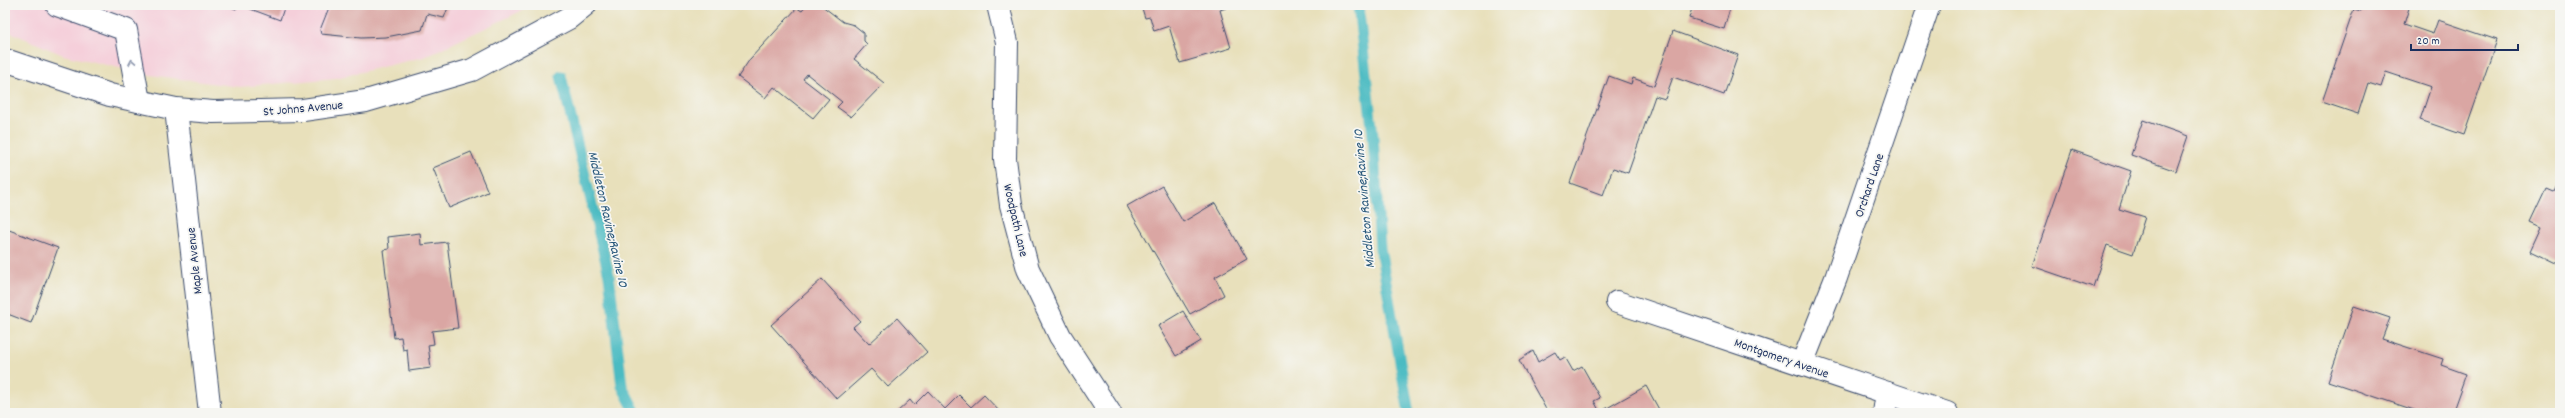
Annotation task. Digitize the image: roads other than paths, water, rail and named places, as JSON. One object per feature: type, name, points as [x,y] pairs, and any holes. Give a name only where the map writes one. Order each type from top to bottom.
[{"type":"street","points":[[57,5],[126,30],[139,101]]},
{"type":"street","name":"St Johns Avenue","points":[[5,60],[110,95],[176,109],[213,112],[303,110],[366,101],[472,70],[568,18],[585,5]]},
{"type":"street","name":"Woodpath Lane","points":[[998,5],[1007,42],[1005,159],[1011,205],[1028,269],[1060,336],[1110,413]]},
{"type":"street","name":"Orchard Lane","points":[[1802,364],[1836,278],[1929,5]]},
{"type":"street","name":"Maple Avenue","points":[[176,109],[210,413]]},
{"type":"street","name":"Montgomery Avenue","points":[[1617,302],[1802,364],[1886,403],[1947,413]]},
{"type":"waterway","name":"Middleton Ravine;Ravine 10","points":[[1358,5],[1373,136],[1380,248],[1409,413]]},
{"type":"waterway","name":"Middleton Ravine;Ravine 10","points":[[561,76],[609,275],[622,386],[636,413]]}]
